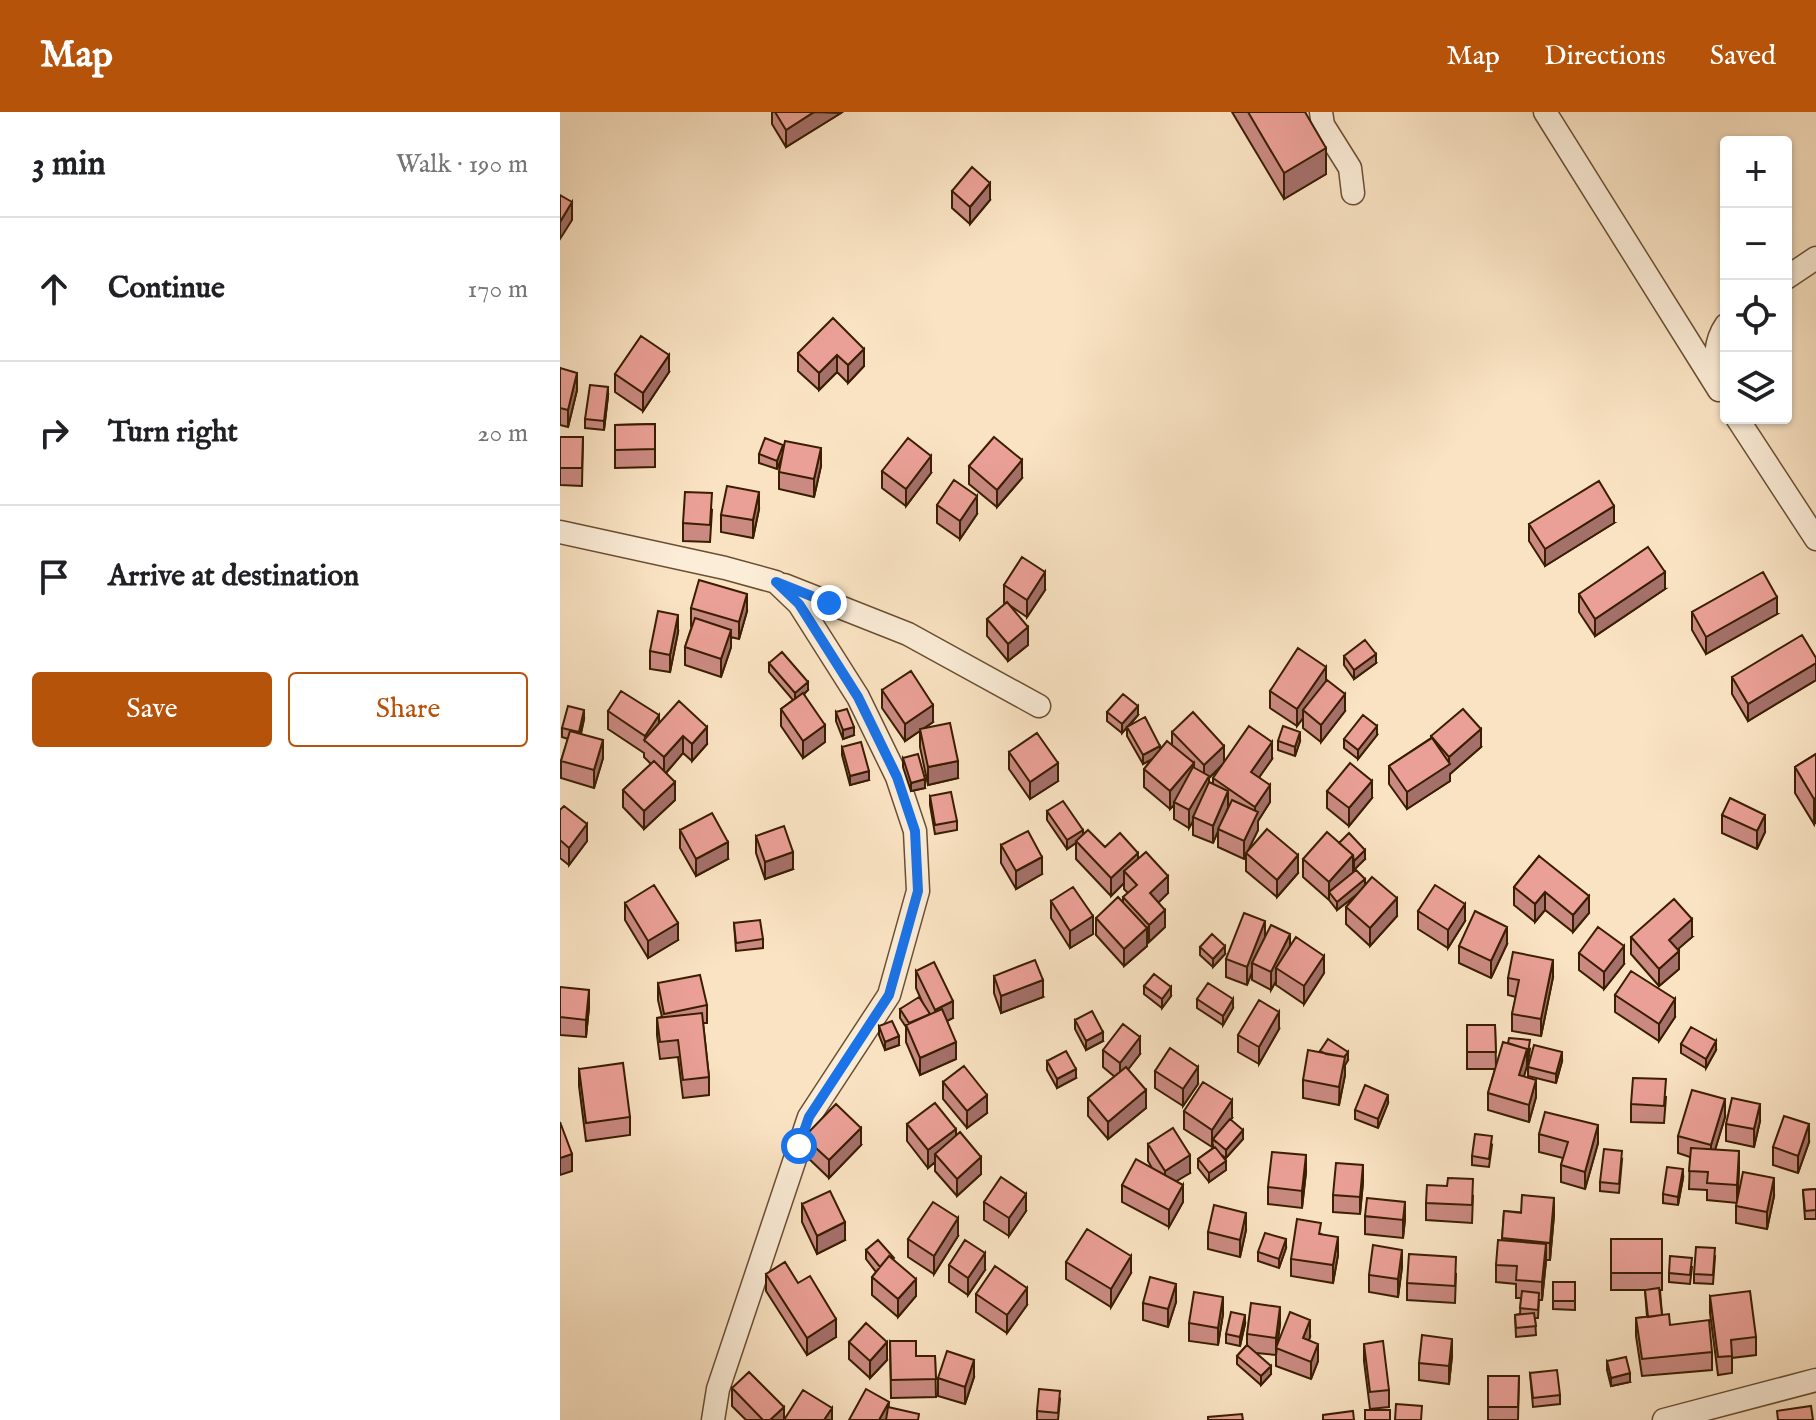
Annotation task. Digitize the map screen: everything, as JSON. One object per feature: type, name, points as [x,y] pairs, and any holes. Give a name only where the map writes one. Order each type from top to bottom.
[{"type":"street","points":[[1321,112],[1323,125],[1350,168],[1353,193]]},
{"type":"street","points":[[1545,112],[1720,390]]},
{"type":"street","points":[[1792,274],[1816,258]]},
{"type":"street","points":[[1720,336],[1714,360],[1720,383]]},
{"type":"street","points":[[1741,424],[1816,539]]},
{"type":"street","points":[[560,532],[776,582],[908,634],[1039,706]]},
{"type":"street","points":[[713,1420],[718,1389],[809,1117],[889,995],[918,891],[915,831],[897,777],[858,697],[799,604],[776,582]]},
{"type":"street","points":[[1664,1420],[1816,1380]]},
{"type":"building","points":[[775,112],[814,112],[786,130]]},
{"type":"building","points":[[1248,112],[1305,112],[1326,148],[1284,173]]},
{"type":"building","points":[[972,167],[990,183],[970,207],[952,191]]},
{"type":"building","points":[[560,195],[572,202],[560,222]]},
{"type":"building","points":[[833,318],[864,349],[848,365],[837,355],[819,373],[798,353]]},
{"type":"building","points":[[641,336],[669,355],[643,393],[615,374]]},
{"type":"building","points":[[560,368],[577,373],[568,410],[560,408]]},
{"type":"building","points":[[590,385],[608,387],[604,421],[585,419]]},
{"type":"building","points":[[655,424],[655,449],[615,450],[615,425]]},
{"type":"building","points":[[560,437],[583,437],[582,468],[560,468]]},
{"type":"building","points":[[994,437],[1022,460],[997,490],[969,466]]},
{"type":"building","points":[[765,438],[783,445],[777,461],[759,454]]},
{"type":"building","points":[[908,438],[931,456],[906,489],[882,471]]},
{"type":"building","points":[[785,441],[821,448],[814,479],[779,472]]},
{"type":"building","points":[[954,480],[977,496],[960,521],[937,505]]},
{"type":"building","points":[[1599,481],[1614,506],[1545,549],[1529,524]]},
{"type":"building","points":[[727,486],[759,492],[753,520],[721,515]]},
{"type":"building","points":[[685,492],[712,493],[710,525],[683,523]]},
{"type":"building","points":[[1648,547],[1665,572],[1595,619],[1579,594]]},
{"type":"building","points":[[1022,557],[1045,572],[1027,600],[1004,585]]},
{"type":"building","points":[[1763,572],[1777,597],[1706,637],[1692,612]]},
{"type":"building","points":[[699,580],[747,594],[739,622],[691,608]]},
{"type":"building","points":[[1007,602],[1028,627],[1008,644],[987,619]]},
{"type":"building","points":[[658,611],[678,615],[670,655],[650,651]]},
{"type":"building","points":[[695,618],[731,630],[721,659],[685,647]]},
{"type":"building","points":[[1802,635],[1816,663],[1748,704],[1732,677]]},
{"type":"building","points":[[1365,640],[1376,654],[1354,670],[1344,656]]},
{"type":"building","points":[[1298,648],[1326,667],[1297,709],[1270,691]]},
{"type":"building","points":[[782,652],[808,682],[795,693],[769,663]]},
{"type":"building","points":[[911,671],[933,705],[905,724],[882,690]]},
{"type":"building","points":[[1327,680],[1345,694],[1321,725],[1303,710]]},
{"type":"building","points":[[621,691],[659,715],[645,736],[608,711]]},
{"type":"building","points":[[803,693],[825,725],[803,741],[781,709]]},
{"type":"building","points":[[1123,694],[1138,706],[1122,724],[1107,712]]},
{"type":"building","points":[[679,701],[707,727],[692,744],[683,736],[664,757],[644,740]]},
{"type":"building","points":[[568,706],[584,710],[579,732],[562,728]]},
{"type":"building","points":[[847,709],[854,727],[843,730],[836,712]]},
{"type":"building","points":[[1463,709],[1481,729],[1449,757],[1431,736]]},
{"type":"building","points":[[1193,712],[1224,746],[1204,765],[1172,732]]},
{"type":"building","points":[[1363,715],[1377,726],[1358,750],[1344,739]]},
{"type":"building","points":[[1145,717],[1160,746],[1143,755],[1127,727]]},
{"type":"building","points":[[950,723],[958,761],[928,767],[920,729]]},
{"type":"building","points":[[1249,726],[1272,742],[1251,772],[1270,785],[1255,807],[1213,778]]},
{"type":"building","points":[[1283,726],[1300,732],[1295,747],[1278,741]]},
{"type":"building","points":[[570,731],[603,740],[594,770],[561,761]]},
{"type":"building","points":[[1037,733],[1058,763],[1030,782],[1009,752]]},
{"type":"building","points":[[1432,738],[1450,764],[1407,792],[1389,766]]},
{"type":"building","points":[[1167,741],[1194,763],[1170,791],[1144,769]]},
{"type":"building","points":[[861,742],[869,771],[850,776],[842,747]]},
{"type":"building","points":[[918,754],[925,779],[911,783],[903,758]]},
{"type":"building","points":[[1816,754],[1816,798],[1814,799],[1795,767]]},
{"type":"building","points":[[654,761],[675,782],[644,811],[623,790]]},
{"type":"building","points":[[1350,763],[1372,781],[1349,808],[1327,791]]},
{"type":"building","points":[[1193,767],[1209,776],[1189,810],[1174,802]]},
{"type":"building","points":[[1209,782],[1228,791],[1213,826],[1193,817]]},
{"type":"building","points":[[951,792],[957,821],[935,825],[930,796]]},
{"type":"building","points":[[1730,798],[1765,815],[1757,831],[1722,815]]},
{"type":"building","points":[[1232,800],[1258,812],[1244,841],[1218,829]]},
{"type":"building","points":[[1063,801],[1083,830],[1067,840],[1047,811]]},
{"type":"building","points":[[564,806],[587,824],[569,848],[560,840],[560,810]]},
{"type":"building","points":[[712,813],[728,842],[696,859],[680,830]]},
{"type":"building","points":[[784,826],[793,852],[765,862],[756,836]]},
{"type":"building","points":[[1267,829],[1298,855],[1277,880],[1246,853]]},
{"type":"building","points":[[1088,830],[1105,847],[1120,833],[1138,853],[1111,878],[1076,841]]},
{"type":"building","points":[[1028,831],[1042,857],[1016,871],[1001,845]]},
{"type":"building","points":[[1327,832],[1353,855],[1329,882],[1303,859]]},
{"type":"building","points":[[1349,833],[1365,850],[1354,861],[1353,855],[1339,843]]},
{"type":"building","points":[[1146,852],[1168,876],[1150,893],[1165,910],[1149,925],[1123,897],[1137,885],[1124,871]]},
{"type":"building","points":[[1539,856],[1589,896],[1573,915],[1545,892],[1535,904],[1514,887]]},
{"type":"building","points":[[1356,870],[1365,879],[1337,902],[1329,892]]},
{"type":"building","points":[[1372,877],[1397,898],[1370,928],[1346,907]]},
{"type":"building","points":[[654,885],[678,923],[648,941],[625,903]]},
{"type":"building","points":[[1435,885],[1465,904],[1448,930],[1418,911]]},
{"type":"building","points":[[1073,887],[1093,916],[1070,931],[1051,901]]},
{"type":"building","points":[[1118,897],[1147,928],[1124,949],[1096,918]]},
{"type":"building","points":[[1674,899],[1692,919],[1669,940],[1679,951],[1659,969],[1631,937]]},
{"type":"building","points":[[1475,911],[1507,927],[1491,961],[1459,946]]},
{"type":"building","points":[[1244,913],[1265,921],[1247,967],[1226,959]]},
{"type":"building","points":[[760,920],[763,939],[736,943],[734,923]]},
{"type":"building","points":[[1271,925],[1290,934],[1271,972],[1252,963]]},
{"type":"building","points":[[1598,927],[1624,946],[1604,972],[1579,953]]},
{"type":"building","points":[[1212,934],[1225,946],[1213,959],[1200,947]]},
{"type":"building","points":[[1296,937],[1324,956],[1304,986],[1276,968]]},
{"type":"building","points":[[1513,952],[1553,960],[1541,1019],[1512,1014],[1519,980],[1508,978]]},
{"type":"building","points":[[1035,960],[1043,980],[1001,996],[994,976]]},
{"type":"building","points":[[934,962],[953,1001],[935,1010],[916,971]]},
{"type":"building","points":[[1631,971],[1675,999],[1659,1024],[1615,995]]},
{"type":"building","points":[[1154,974],[1171,987],[1162,999],[1144,986]]},
{"type":"building","points":[[700,975],[707,1005],[664,1014],[658,983]]},
{"type":"building","points":[[1208,983],[1233,999],[1223,1016],[1197,999]]},
{"type":"building","points":[[560,987],[589,990],[586,1020],[560,1017]]},
{"type":"building","points":[[919,997],[930,1014],[909,1023],[900,1009]]},
{"type":"building","points":[[1259,1000],[1279,1012],[1259,1047],[1238,1035]]},
{"type":"building","points":[[942,1009],[956,1042],[920,1058],[906,1025]]},
{"type":"building","points":[[1092,1011],[1103,1032],[1086,1041],[1075,1020]]},
{"type":"building","points":[[702,1013],[709,1077],[683,1080],[678,1040],[660,1042],[657,1018]]},
{"type":"building","points":[[892,1021],[899,1036],[885,1042],[879,1026]]},
{"type":"building","points":[[1123,1024],[1140,1037],[1120,1063],[1103,1050]]},
{"type":"building","points":[[1467,1025],[1495,1025],[1496,1052],[1467,1052]]},
{"type":"building","points":[[1691,1027],[1716,1041],[1706,1059],[1681,1044]]},
{"type":"building","points":[[1509,1038],[1530,1040],[1528,1053],[1527,1049],[1508,1043]]},
{"type":"building","points":[[1328,1039],[1348,1052],[1344,1057],[1320,1051]]},
{"type":"building","points":[[1503,1042],[1527,1049],[1519,1075],[1536,1080],[1529,1105],[1488,1093]]},
{"type":"building","points":[[1534,1045],[1562,1052],[1556,1074],[1528,1067]]},
{"type":"building","points":[[1170,1048],[1198,1067],[1183,1089],[1155,1071]]},
{"type":"building","points":[[1308,1050],[1345,1057],[1339,1087],[1303,1080]]},
{"type":"building","points":[[1066,1051],[1076,1069],[1057,1079],[1047,1061]]},
{"type":"building","points":[[623,1063],[630,1117],[586,1123],[579,1069]]},
{"type":"building","points":[[964,1066],[987,1095],[967,1111],[943,1082]]},
{"type":"building","points":[[1126,1067],[1146,1090],[1108,1122],[1088,1098]]},
{"type":"building","points":[[1633,1078],[1666,1079],[1664,1106],[1631,1104]]},
{"type":"building","points":[[1203,1082],[1232,1100],[1212,1130],[1184,1111]]},
{"type":"building","points":[[1365,1085],[1388,1095],[1378,1119],[1355,1110]]},
{"type":"building","points":[[1692,1090],[1725,1099],[1711,1145],[1678,1136]]},
{"type":"building","points":[[1732,1098],[1760,1104],[1754,1129],[1726,1124]]},
{"type":"building","points":[[935,1103],[956,1129],[928,1150],[907,1124]]},
{"type":"building","points":[[836,1104],[861,1128],[829,1160],[804,1137]]},
{"type":"building","points":[[1545,1112],[1598,1125],[1585,1172],[1561,1165],[1568,1142],[1539,1134]]},
{"type":"building","points":[[1784,1116],[1809,1124],[1798,1156],[1773,1147]]},
{"type":"building","points":[[1230,1119],[1243,1130],[1226,1150],[1213,1139]]},
{"type":"building","points":[[560,1122],[572,1154],[560,1158]]},
{"type":"building","points":[[1173,1128],[1190,1155],[1165,1171],[1148,1144]]},
{"type":"building","points":[[960,1132],[981,1157],[957,1179],[935,1154]]},
{"type":"building","points":[[1475,1134],[1492,1136],[1489,1159],[1472,1156]]},
{"type":"building","points":[[1215,1147],[1226,1161],[1209,1173],[1198,1159]]},
{"type":"building","points":[[1691,1148],[1739,1151],[1737,1185],[1707,1183],[1708,1172],[1689,1171]]},
{"type":"building","points":[[1604,1149],[1622,1151],[1619,1184],[1600,1182]]},
{"type":"building","points":[[1272,1152],[1306,1155],[1302,1191],[1268,1187]]},
{"type":"building","points":[[1136,1159],[1183,1185],[1169,1210],[1122,1185]]},
{"type":"building","points":[[1336,1163],[1363,1165],[1360,1197],[1333,1195]]},
{"type":"building","points":[[1667,1167],[1683,1169],[1678,1197],[1663,1194]]},
{"type":"building","points":[[1743,1172],[1774,1178],[1767,1212],[1736,1206]]},
{"type":"building","points":[[1001,1177],[1026,1194],[1009,1218],[984,1202]]},
{"type":"building","points":[[1448,1178],[1473,1179],[1472,1205],[1426,1203],[1427,1185],[1447,1186]]},
{"type":"building","points":[[1816,1189],[1816,1210],[1805,1211],[1803,1190]]},
{"type":"building","points":[[830,1191],[845,1222],[817,1236],[802,1204]]},
{"type":"building","points":[[1522,1195],[1554,1198],[1550,1243],[1502,1238],[1504,1211],[1521,1213]]},
{"type":"building","points":[[1367,1198],[1405,1202],[1403,1220],[1365,1216]]},
{"type":"building","points":[[933,1202],[958,1218],[934,1256],[908,1239]]},
{"type":"building","points":[[1214,1205],[1246,1213],[1240,1240],[1208,1232]]},
{"type":"building","points":[[1297,1219],[1321,1223],[1319,1234],[1338,1237],[1333,1265],[1291,1259]]},
{"type":"building","points":[[1087,1229],[1131,1256],[1111,1289],[1066,1262]]},
{"type":"building","points":[[1265,1233],[1286,1239],[1279,1259],[1258,1252]]},
{"type":"building","points":[[1611,1239],[1662,1239],[1662,1273],[1611,1273]]},
{"type":"building","points":[[878,1240],[894,1258],[889,1256],[880,1267],[866,1250]]},
{"type":"building","points":[[965,1240],[985,1253],[968,1278],[949,1265]]},
{"type":"building","points":[[1498,1240],[1546,1244],[1542,1282],[1516,1280],[1517,1266],[1496,1265]]},
{"type":"building","points":[[1373,1245],[1402,1250],[1398,1279],[1369,1275]]},
{"type":"building","points":[[1696,1247],[1715,1248],[1713,1275],[1694,1274]]},
{"type":"building","points":[[1409,1254],[1456,1257],[1455,1286],[1407,1283]]},
{"type":"building","points":[[889,1256],[916,1279],[898,1299],[872,1277]]},
{"type":"building","points":[[1670,1256],[1692,1258],[1690,1275],[1669,1273]]},
{"type":"building","points":[[785,1262],[798,1283],[810,1276],[836,1319],[807,1338],[766,1274]]},
{"type":"building","points":[[995,1266],[1027,1288],[1007,1315],[976,1294]]},
{"type":"building","points":[[1150,1277],[1176,1284],[1168,1309],[1143,1303]]},
{"type":"building","points":[[1553,1282],[1575,1282],[1575,1301],[1553,1301]]},
{"type":"building","points":[[1659,1288],[1662,1315],[1648,1317],[1645,1290]]},
{"type":"building","points":[[1522,1291],[1539,1293],[1538,1310],[1520,1308]]},
{"type":"building","points":[[1750,1291],[1756,1337],[1731,1340],[1732,1356],[1718,1357],[1710,1296]]},
{"type":"building","points":[[1194,1292],[1223,1297],[1218,1328],[1189,1323]]},
{"type":"building","points":[[1251,1303],[1280,1307],[1276,1338],[1247,1334]]},
{"type":"building","points":[[1231,1312],[1245,1315],[1240,1337],[1226,1334]]},
{"type":"building","points":[[1290,1312],[1310,1320],[1303,1338],[1318,1344],[1311,1362],[1276,1348]]},
{"type":"building","points":[[1534,1313],[1536,1326],[1516,1328],[1515,1315]]},
{"type":"building","points":[[1669,1314],[1670,1325],[1709,1320],[1712,1352],[1642,1359],[1636,1318]]},
{"type":"building","points":[[866,1323],[887,1342],[870,1361],[849,1342]]},
{"type":"building","points":[[1422,1335],[1452,1339],[1449,1366],[1419,1363]]},
{"type":"building","points":[[890,1341],[916,1341],[916,1356],[935,1356],[936,1379],[891,1380]]},
{"type":"building","points":[[1383,1341],[1389,1390],[1370,1392],[1364,1344]]},
{"type":"building","points":[[1247,1345],[1271,1366],[1261,1376],[1237,1356]]},
{"type":"building","points":[[947,1351],[974,1360],[965,1387],[938,1378]]},
{"type":"building","points":[[1626,1357],[1630,1373],[1611,1378],[1607,1361]]},
{"type":"building","points":[[1557,1370],[1560,1395],[1533,1398],[1530,1373]]},
{"type":"building","points":[[749,1372],[784,1407],[770,1420],[763,1420],[732,1388]]},
{"type":"building","points":[[1488,1376],[1519,1376],[1518,1407],[1488,1407]]},
{"type":"building","points":[[866,1389],[889,1402],[879,1420],[849,1420]]},
{"type":"building","points":[[1039,1389],[1060,1391],[1058,1413],[1037,1411]]},
{"type":"building","points":[[803,1390],[832,1408],[824,1420],[784,1420]]},
{"type":"building","points":[[1396,1404],[1422,1406],[1421,1420],[1395,1420]]},
{"type":"building","points":[[1811,1406],[1813,1420],[1778,1420],[1777,1411]]},
{"type":"building","points":[[888,1407],[919,1414],[918,1420],[886,1420]]},
{"type":"building","points":[[1365,1410],[1390,1410],[1390,1420],[1365,1420]]},
{"type":"building","points":[[1353,1411],[1354,1420],[1323,1420],[1323,1415]]},
{"type":"building","points":[[1242,1414],[1243,1420],[1208,1420],[1208,1417]]},
{"type":"route","points":[[799,1146],[809,1117],[889,995],[918,891],[915,831],[897,777],[858,697],[799,604],[776,582],[829,603]]}]
